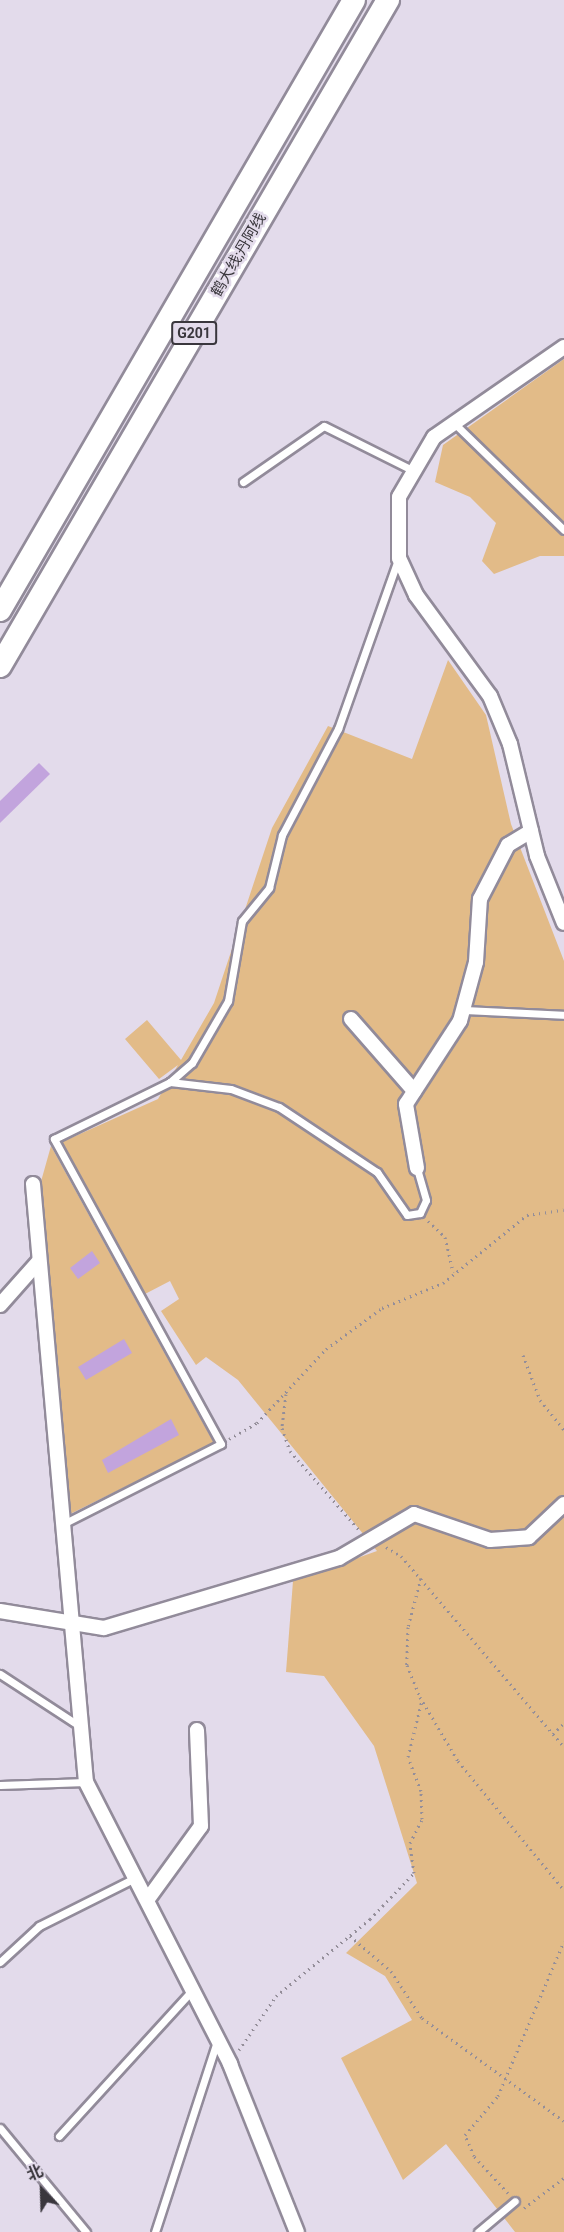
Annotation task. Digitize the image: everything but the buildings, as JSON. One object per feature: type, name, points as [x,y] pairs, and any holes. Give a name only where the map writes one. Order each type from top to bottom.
[{"type":"highway","name":"鹤大线;丹阿线","points":[[0,610],[354,0]]},
{"type":"highway","name":"鹤大线;丹阿线","points":[[0,666],[388,0]]},
{"type":"street","points":[[564,347],[434,437],[399,498],[399,558],[416,595],[490,696],[510,744],[531,831],[564,923]]},
{"type":"street","points":[[417,1168],[406,1104],[463,1010],[476,962],[480,899],[508,845],[531,831]]},
{"type":"street","points":[[351,1019],[414,1091]]},
{"type":"street","points":[[33,1184],[61,1525],[86,1782],[148,1899],[230,2064],[297,2232]]},
{"type":"street","points":[[0,1305],[39,1261]]},
{"type":"street","points":[[0,1611],[70,1619],[104,1628],[339,1558],[414,1514],[490,1540],[529,1537],[564,1504]]},
{"type":"street","points":[[148,1899],[201,1826],[197,1730]]},
{"type":"lane","points":[[454,423],[564,530]]},
{"type":"lane","points":[[243,482],[324,426],[414,471]]},
{"type":"lane","points":[[61,1525],[221,1444],[54,1139],[170,1082],[192,1063],[228,1001],[242,921],[269,888],[282,835],[338,729],[399,558]]},
{"type":"lane","points":[[463,1010],[564,1015]]},
{"type":"lane","points":[[170,1082],[231,1089],[279,1107],[377,1172],[407,1215],[420,1213],[426,1200],[417,1168]]},
{"type":"lane","points":[[0,1674],[81,1727]]},
{"type":"lane","points":[[0,1785],[86,1782]]},
{"type":"lane","points":[[0,1962],[39,1926],[136,1877]]},
{"type":"lane","points":[[59,2136],[193,1988]]},
{"type":"lane","points":[[155,2232],[217,2039]]},
{"type":"lane","points":[[0,2128],[86,2232]]},
{"type":"lane","points":[[478,2232],[515,2201]]},
{"type":"path","points":[[221,1444],[256,1422],[286,1394],[326,1349],[382,1308],[411,1299],[453,1273],[527,1215],[564,1210]]},
{"type":"path","points":[[420,1213],[445,1237],[453,1273]]},
{"type":"path","points":[[523,1355],[540,1400],[564,1430]]},
{"type":"path","points":[[286,1394],[282,1428],[290,1451],[333,1504],[371,1538],[401,1556],[564,1747]]},
{"type":"path","points":[[421,1578],[408,1628],[407,1665],[422,1700],[458,1761],[564,1890]]},
{"type":"path","points":[[230,2064],[276,1996],[350,1936],[414,1873],[410,1843],[422,1819],[421,1791],[408,1758],[422,1700]]},
{"type":"path","points":[[553,1734],[564,1723]]},
{"type":"path","points":[[350,1936],[391,1971],[422,2018],[504,2081],[564,2121]]},
{"type":"path","points":[[564,1941],[504,2081],[465,2135],[474,2156],[523,2210],[564,2178]]},
{"type":"shaded area","points":[[564,359],[564,556],[540,556],[494,574],[482,561],[496,523],[470,497],[435,482],[443,445]]},
{"type":"shaded area","points":[[448,660],[486,715],[511,824],[564,961],[564,2232],[515,2232],[446,2144],[403,2180],[341,2058],[412,2020],[385,1976],[346,1953],[417,1883],[374,1746],[324,1676],[286,1672],[293,1581],[377,1551],[238,1380],[206,1357],[196,1365],[161,1311],[179,1299],[170,1281],[145,1294],[62,1142],[158,1099],[178,1065],[159,1079],[125,1039],[147,1020],[181,1060],[214,1003],[272,828],[328,726],[412,759]]},
{"type":"shaded area","points":[[51,1146],[214,1443],[66,1516],[40,1185]]}]
